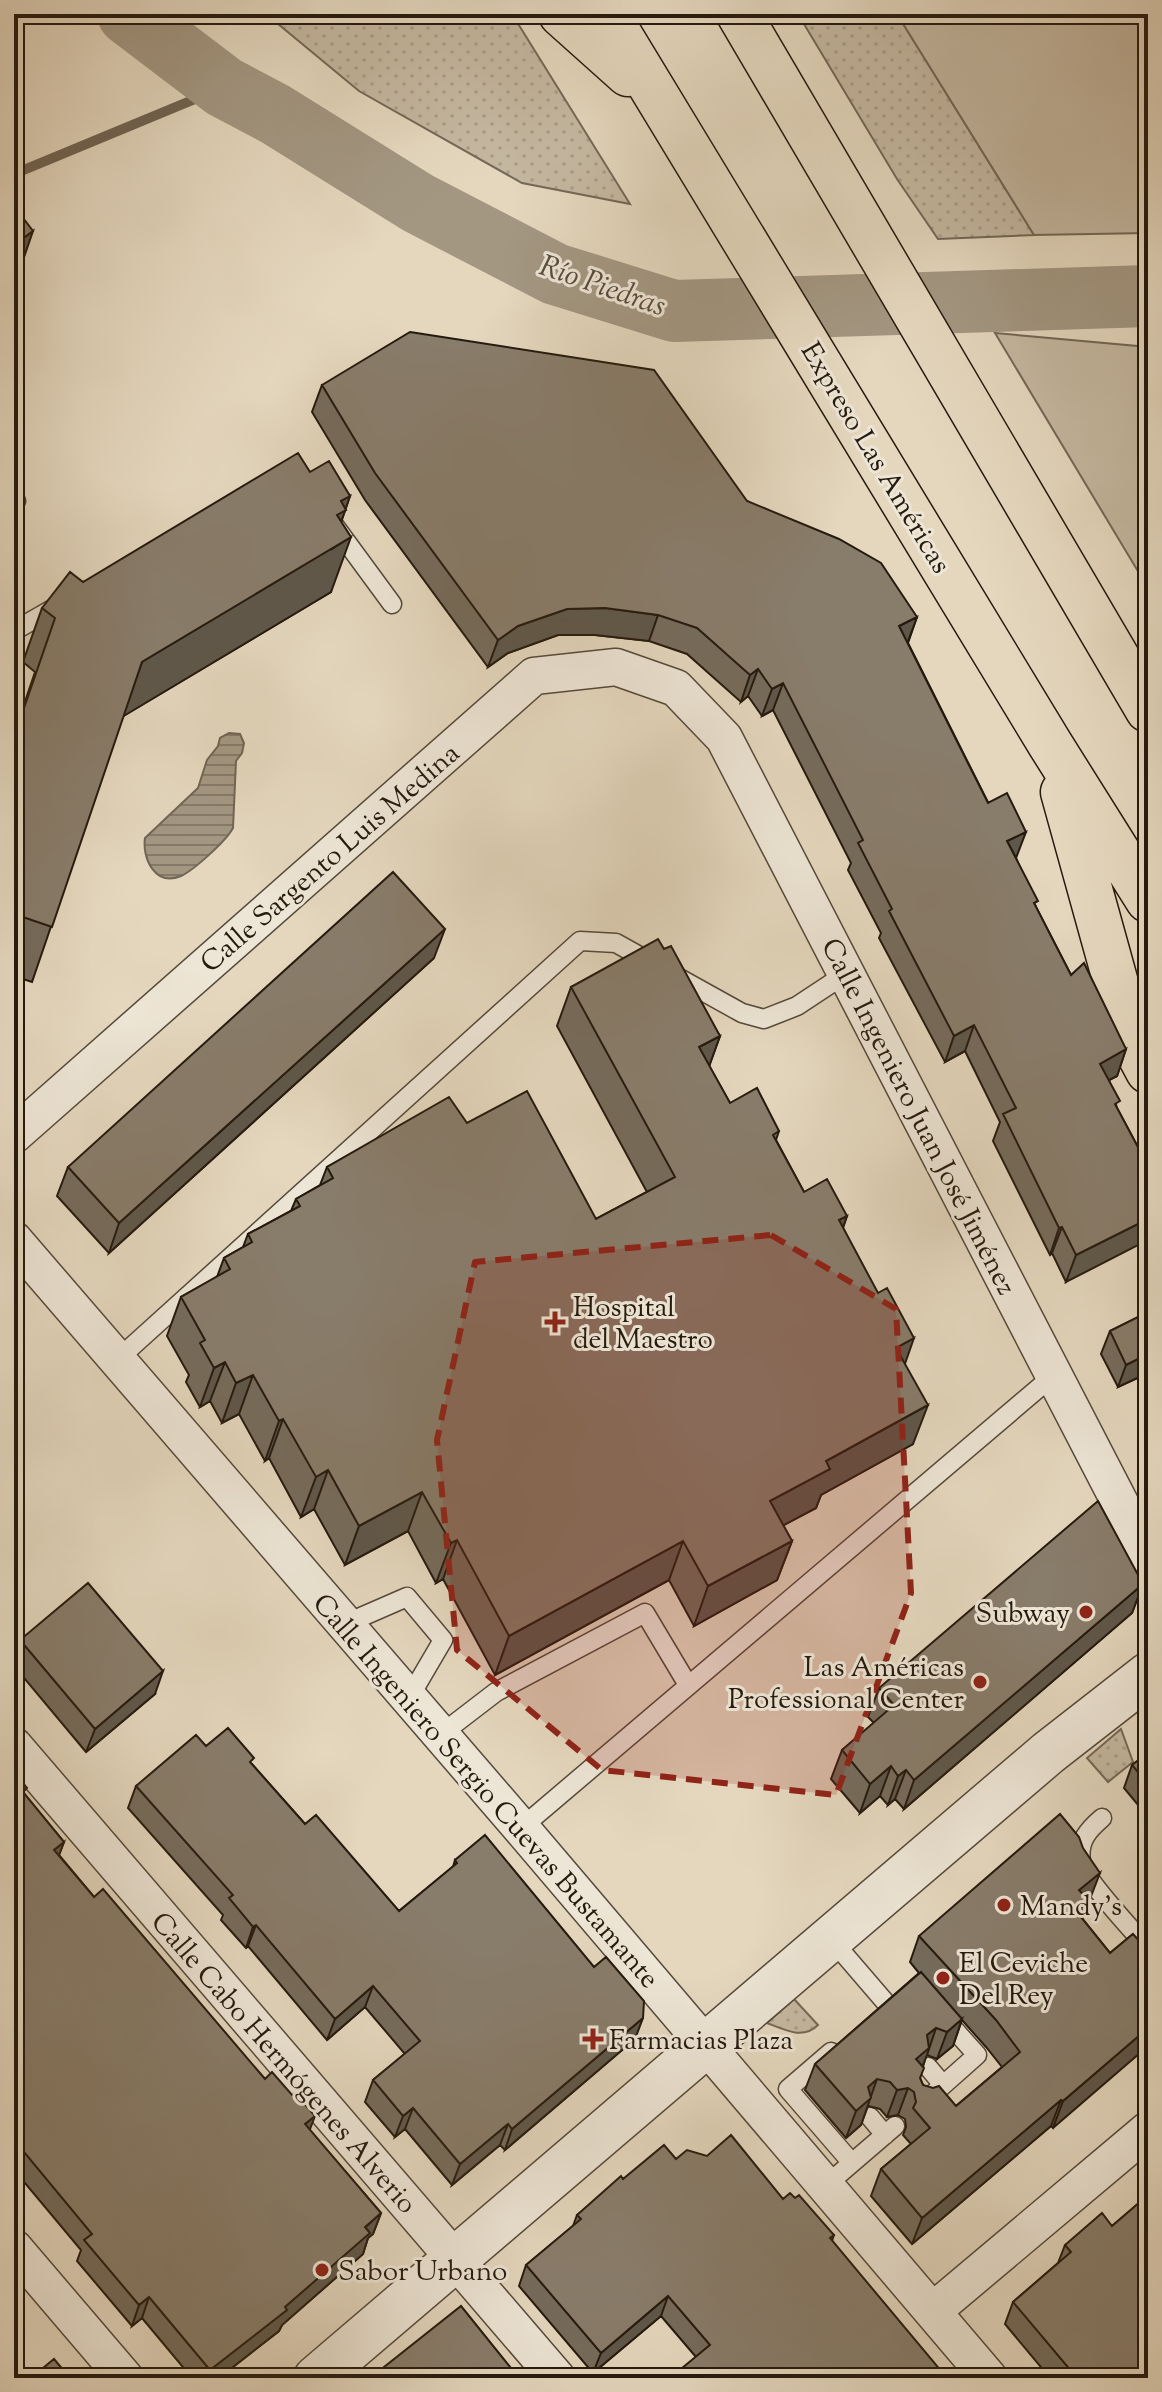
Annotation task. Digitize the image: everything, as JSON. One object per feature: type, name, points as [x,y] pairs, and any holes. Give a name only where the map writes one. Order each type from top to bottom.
[{"type":"highway","points":[[561,14],[659,102]]},
{"type":"highway","name":"Expreso Las Américas","points":[[607,14],[1148,900]]},
{"type":"highway","points":[[739,14],[1012,479],[1131,667],[1148,710]]},
{"type":"highway","points":[[1050,744],[1132,1041],[1148,1071]]},
{"type":"street","name":"Calle Sargento Luis Medina","points":[[14,1135],[534,676],[616,667],[676,688]]},
{"type":"street","name":"Calle Ingeniero Juan José Jiménez","points":[[676,688],[724,738],[1148,1557]]},
{"type":"street","name":"Calle Ingeniero Sergio Cuevas Bustamante","points":[[14,1240],[521,1828],[989,2378]]},
{"type":"street","points":[[316,2378],[1048,1753],[1148,1675]]},
{"type":"street","name":"Calle Cabo Hermógenes Alverio","points":[[14,1746],[557,2378]]},
{"type":"street","points":[[933,2311],[1148,2130]]},
{"type":"street","points":[[14,2248],[125,2378]]},
{"type":"lane","points":[[323,507],[392,604]]},
{"type":"lane","points":[[14,631],[80,593]]},
{"type":"lane","points":[[118,1359],[580,941],[616,943],[742,1013],[764,1019],[797,1006],[847,973]]},
{"type":"lane","points":[[521,1828],[1054,1375]]},
{"type":"lane","points":[[345,1624],[407,1597],[443,1640],[409,1698]]},
{"type":"lane","points":[[440,1735],[496,1692],[645,1613],[688,1685]]},
{"type":"lane","points":[[1102,1818],[1085,1833],[1082,1840],[1083,1868],[1148,1948]]},
{"type":"lane","points":[[830,1939],[886,2011],[903,1989]]},
{"type":"lane","points":[[922,2103],[977,2055],[930,2003]]},
{"type":"lane","points":[[844,2040],[825,2064],[788,2089],[852,2163]]},
{"type":"lane","points":[[928,2067],[943,2085]]},
{"type":"lane","points":[[824,2187],[890,2130],[870,2117]]},
{"type":"highlighted area","points":[[771,1235],[896,1309],[911,1593],[836,1795],[602,1770],[457,1650],[437,1440],[475,1262]]},
{"type":"shaded area","points":[[266,14],[512,14],[630,204],[522,183],[359,91]]},
{"type":"shaded area","points":[[798,14],[897,14],[1034,235],[938,239],[897,179]]},
{"type":"shaded area","points":[[897,14],[1148,14],[1148,233],[1034,235]]},
{"type":"shaded area","points":[[995,333],[1148,347],[1148,588]]},
{"type":"shaded area","points":[[229,733],[240,734],[244,743],[236,761],[233,828],[194,868],[181,876],[164,878],[148,862],[145,838],[198,788],[207,760],[220,738]]},
{"type":"shaded area","points":[[1121,1729],[1133,1762],[1108,1782],[1087,1758]]},
{"type":"shaded area","points":[[794,1999],[818,2025],[800,2033],[767,2023]]},
{"type":"building","points":[[14,206],[33,231],[14,245]]},
{"type":"building","points":[[410,332],[654,370],[747,501],[839,539],[881,563],[917,617],[899,626],[988,803],[1007,793],[1026,832],[1007,841],[1038,901],[1034,903],[1071,975],[1084,963],[1126,1049],[1100,1064],[1120,1101],[1115,1104],[1148,1166],[1148,1219],[1076,1255],[1062,1227],[1059,1228],[1003,1114],[1016,1108],[974,1025],[954,1036],[889,911],[892,909],[858,843],[863,840],[783,683],[772,689],[758,669],[750,675],[697,628],[658,615],[605,608],[567,609],[518,626],[498,640],[375,473],[322,385]]},
{"type":"building","points":[[298,453],[310,472],[329,461],[350,496],[341,501],[346,510],[337,515],[351,537],[142,662],[52,927],[14,914],[14,737],[55,618],[42,608],[70,572],[83,582]]},
{"type":"building","points":[[393,872],[445,929],[119,1223],[68,1167]]},
{"type":"building","points":[[658,939],[664,949],[671,946],[720,1036],[699,1047],[730,1103],[757,1088],[779,1131],[773,1135],[804,1192],[827,1179],[847,1216],[839,1220],[878,1293],[887,1288],[914,1338],[896,1348],[928,1405],[826,1461],[830,1469],[770,1501],[792,1541],[708,1586],[683,1541],[509,1636],[457,1540],[451,1543],[422,1492],[359,1526],[328,1470],[316,1477],[283,1419],[279,1421],[253,1375],[236,1383],[225,1362],[214,1368],[200,1343],[205,1340],[181,1297],[230,1269],[224,1258],[252,1242],[248,1234],[300,1206],[296,1199],[333,1178],[327,1167],[449,1097],[467,1123],[527,1091],[596,1219],[675,1177],[571,987]]},
{"type":"building","points":[[1148,1312],[1148,1354],[1126,1365],[1110,1331]]},
{"type":"building","name":"Las Américas Professional Center","points":[[1098,1501],[1143,1584],[914,1780],[906,1770],[898,1776],[891,1766],[870,1784],[842,1750],[894,1705],[879,1688]]},
{"type":"building","points":[[88,1583],[163,1671],[95,1729],[20,1640]]},
{"type":"building","points":[[228,1728],[254,1758],[250,1762],[305,1824],[316,1815],[399,1911],[457,1863],[455,1860],[485,1835],[594,1967],[606,1957],[644,2001],[643,2018],[512,2129],[508,2124],[460,2164],[413,2108],[403,2116],[373,2080],[420,2041],[373,1986],[335,2019],[256,1925],[253,1927],[229,1898],[233,1895],[136,1786],[196,1735],[206,1746]]},
{"type":"building","points":[[1148,1753],[1148,1784],[1132,1765]]},
{"type":"building","points":[[14,1772],[27,1788],[23,1792],[64,1842],[54,1850],[94,1897],[103,1889],[265,2079],[272,2072],[292,2095],[295,2093],[315,2116],[305,2124],[381,2213],[365,2227],[370,2233],[285,2307],[287,2310],[210,2370],[149,2297],[139,2305],[84,2240],[92,2234],[14,2140]]},
{"type":"building","points":[[1060,1814],[1079,1837],[1100,1873],[1079,1890],[1089,1901],[1076,1911],[1110,1953],[1133,1934],[1148,1951],[1148,2028],[922,2218],[881,2169],[930,2128],[913,2108],[916,2102],[914,2092],[908,2088],[897,2090],[890,2082],[877,2079],[868,2087],[871,2098],[856,2111],[815,2064],[921,1972],[962,2019],[947,2032],[936,2028],[927,2035],[929,2048],[916,2059],[924,2068],[920,2078],[923,2085],[939,2086],[956,2106],[1020,2052],[996,2020],[919,1936]]},
{"type":"building","points":[[731,2135],[783,2199],[790,2193],[795,2198],[799,2195],[834,2235],[830,2238],[947,2378],[670,2378],[710,2345],[668,2296],[601,2353],[526,2265],[581,2219],[577,2215],[621,2176],[623,2179],[664,2145],[676,2159],[687,2150],[707,2156]]},
{"type":"building","points":[[1148,2195],[1148,2378],[1077,2378],[1013,2302],[1071,2252],[1065,2245],[1102,2213],[1112,2226]]},
{"type":"building","points":[[461,2306],[519,2378],[376,2378],[374,2375]]},
{"type":"building","points":[[54,2359],[70,2378],[31,2378]]},
{"type":"waterway","name":"Río Piedras","points":[[128,14],[224,87],[275,114],[418,203],[555,274],[674,311],[1148,296]]},
{"type":"waterway","points":[[14,174],[224,87]]},
{"type":"place","name":"Hospital del Maestro","points":[[555,1322]]},
{"type":"place","name":"Subway","points":[[1086,1612]]},
{"type":"place","name":"Las Américas Professional Center","points":[[980,1682]]},
{"type":"place","name":"Mandy's","points":[[1004,1905]]},
{"type":"place","name":"El Ceviche Del Rey","points":[[943,1978]]},
{"type":"place","name":"Farmacias Plaza","points":[[593,2039]]},
{"type":"place","name":"Sabor Urbano","points":[[322,2270]]}]
